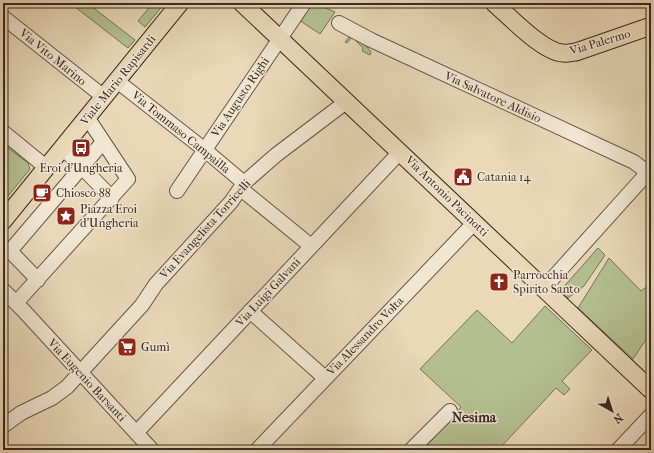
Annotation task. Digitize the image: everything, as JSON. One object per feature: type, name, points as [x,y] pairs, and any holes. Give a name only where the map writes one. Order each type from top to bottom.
[{"type":"main road","name":"Viale Mario Rapisardi","points":[[3,222],[180,3]]},
{"type":"main road","name":"Via Antonio Pacinotti","points":[[242,3],[651,390]]},
{"type":"main road","name":"Via Palermo","points":[[494,3],[525,31],[556,52],[564,53],[582,50],[651,26]]},
{"type":"main road","points":[[3,209],[19,201]]},
{"type":"street","name":"Via Augusto Righi","points":[[177,191],[304,3]]},
{"type":"street","name":"Via Vito Marino","points":[[3,16],[104,98]]},
{"type":"street","name":"Via Salvatore Aldisio","points":[[339,22],[371,40],[649,170]]},
{"type":"street","name":"Via Tommaso Campailla","points":[[117,81],[205,150],[311,246]]},
{"type":"street","name":"Via Evangelista Torricelli","points":[[3,426],[21,413],[52,398],[67,387],[142,304],[156,284],[231,202],[243,186],[276,155],[346,102]]},
{"type":"street","points":[[20,307],[38,280],[128,179],[87,117]]},
{"type":"street","points":[[3,132],[55,158],[82,167],[112,198]]},
{"type":"street","points":[[38,280],[10,250],[103,142]]},
{"type":"street","name":"Via Luigi Galvani","points":[[136,433],[400,152]]},
{"type":"street","points":[[544,288],[649,170]]},
{"type":"street","name":"Via Alessandro Volta","points":[[257,450],[475,222]]},
{"type":"street","name":"Via Eugenio Barsanti","points":[[3,290],[152,450]]},
{"type":"street","points":[[250,311],[325,378]]},
{"type":"street","points":[[411,450],[450,411]]},
{"type":"street","points":[[618,450],[651,415]]},
{"type":"green space","points":[[70,3],[87,3],[135,40],[128,48]]},
{"type":"green space","points":[[153,3],[164,4],[145,27],[138,21]]},
{"type":"green space","points":[[310,3],[320,5],[335,12],[320,34],[299,20]]},
{"type":"green space","points":[[351,35],[367,47],[371,52],[370,55],[362,51],[363,48],[352,37],[347,43],[345,42]]},
{"type":"green space","points":[[3,144],[28,163],[30,169],[8,196],[3,199]]},
{"type":"green space","points":[[598,248],[605,255],[584,286],[568,298],[560,291]]},
{"type":"green space","points":[[609,258],[641,291],[649,285],[651,289],[651,332],[633,359],[578,308]]},
{"type":"green space","points":[[545,306],[592,350],[562,381],[570,389],[564,395],[556,388],[498,450],[423,450],[461,407],[420,369],[477,310],[512,343]]},
{"type":"place","name":"Eroi d'Ungheria","points":[[81,148]]},
{"type":"place","name":"Catania 14","points":[[463,177]]},
{"type":"place","name":"Chiosco 88","points":[[42,193]]},
{"type":"place","name":"Piazza Eroi d'Ungheria","points":[[66,216]]},
{"type":"place","name":"Parrocchia Spirito Santo","points":[[499,282]]},
{"type":"place","name":"Gumì","points":[[127,347]]},
{"type":"district","name":"Nesima","points":[[474,417]]}]
